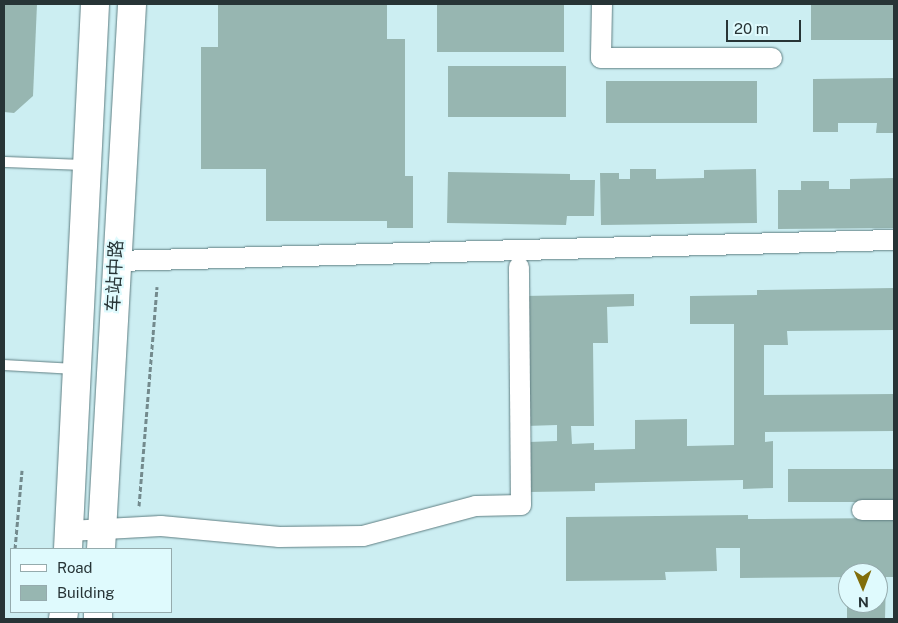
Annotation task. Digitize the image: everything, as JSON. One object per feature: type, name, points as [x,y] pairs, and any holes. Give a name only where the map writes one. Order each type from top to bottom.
[{"type":"main road","name":"车站中路","points":[[68,540],[95,4]]},
{"type":"main road","name":"车站中路","points":[[102,540],[116,261],[132,4]]},
{"type":"street","points":[[602,4],[601,58],[772,58]]},
{"type":"street","points":[[116,261],[894,240]]},
{"type":"street","points":[[68,540],[102,540],[162,526],[279,537],[364,536],[476,506],[521,505],[519,267]]},
{"type":"street","points":[[862,510],[894,510]]},
{"type":"lane","points":[[4,162],[86,165]]},
{"type":"lane","points":[[4,365],[76,369]]},
{"type":"path","points":[[138,509],[157,287]]},
{"type":"path","points":[[15,548],[22,470]]},
{"type":"building","points":[[4,4],[37,4],[33,96],[14,113],[4,112]]},
{"type":"building","points":[[218,4],[387,4],[387,39],[405,39],[405,176],[413,176],[413,228],[387,228],[387,221],[266,221],[266,169],[201,169],[201,47],[218,47]]},
{"type":"building","points":[[437,4],[564,4],[564,52],[437,52]]},
{"type":"building","points":[[811,4],[894,4],[894,40],[811,40]]},
{"type":"building","points":[[448,66],[566,66],[566,117],[448,117]]},
{"type":"building","points":[[894,78],[894,133],[876,133],[877,123],[838,123],[838,132],[813,132],[813,79]]},
{"type":"building","points":[[606,81],[757,81],[757,123],[606,123]]},
{"type":"building","points":[[630,169],[656,169],[656,179],[704,178],[704,170],[756,169],[757,223],[601,225],[600,173],[619,173],[619,179],[630,179]]},
{"type":"building","points":[[448,172],[570,174],[570,180],[595,180],[594,216],[567,216],[566,225],[447,223]]},
{"type":"building","points":[[894,178],[894,228],[778,229],[778,190],[801,190],[801,181],[829,181],[829,189],[850,189],[850,179]]},
{"type":"building","points":[[894,288],[894,330],[787,331],[788,345],[764,345],[764,395],[894,394],[894,431],[765,432],[765,442],[773,441],[773,488],[743,489],[743,480],[595,483],[595,491],[529,492],[529,442],[557,441],[557,425],[526,426],[524,296],[634,294],[634,306],[607,307],[608,343],[593,343],[594,426],[571,426],[572,444],[594,443],[594,450],[635,449],[635,420],[687,419],[687,446],[734,445],[734,324],[690,324],[690,296],[757,295],[757,290]]},
{"type":"building","points":[[788,469],[894,469],[894,502],[788,502]]},
{"type":"building","points":[[748,515],[748,519],[894,518],[894,577],[888,577],[888,563],[838,563],[838,577],[740,578],[740,548],[716,548],[717,571],[665,572],[666,580],[566,581],[566,517]]},
{"type":"building","points":[[847,613],[885,613],[885,619],[847,619]]}]
